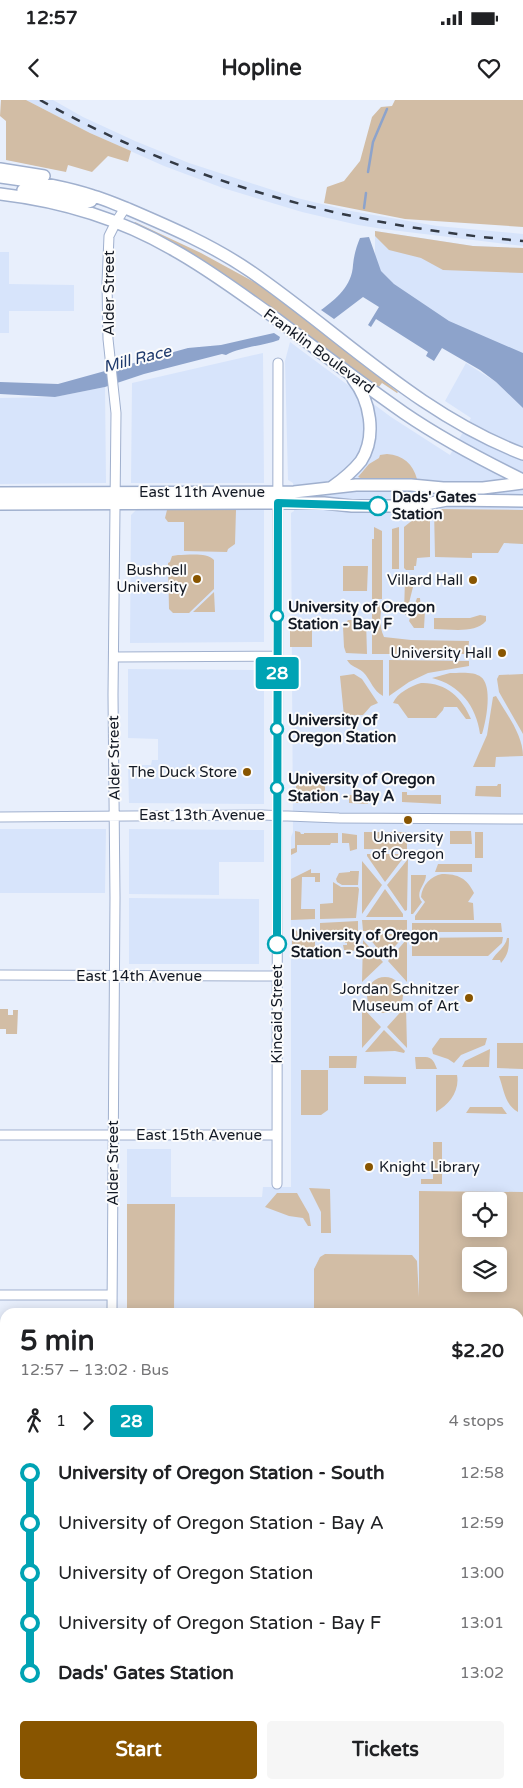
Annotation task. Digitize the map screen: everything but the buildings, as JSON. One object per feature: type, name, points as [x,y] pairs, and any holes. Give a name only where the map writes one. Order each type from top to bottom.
[{"type":"main road","points":[[0,169],[49,178],[86,189],[93,196]]},
{"type":"main road","points":[[0,177],[93,196]]},
{"type":"main road","points":[[0,194],[15,196],[16,192],[23,190],[85,203],[91,201],[93,196]]},
{"type":"main road","name":"Franklin Boulevard","points":[[15,196],[74,208],[116,222],[172,248],[235,289],[404,413],[442,438],[523,482]]},
{"type":"main road","name":"Franklin Boulevard","points":[[93,196],[169,226],[214,249],[278,291],[375,367],[432,408],[456,422],[523,454]]},
{"type":"main road","points":[[330,488],[346,476],[361,460],[368,439],[369,417],[364,396],[359,386],[345,370]]},
{"type":"main road","name":"East 11th Avenue","points":[[278,498],[356,485],[483,488],[523,482]]},
{"type":"main road","name":"East 11th Avenue","points":[[0,493],[116,498],[278,498],[416,506],[447,500],[523,501]]},
{"type":"main road","name":"East 11th Avenue","points":[[0,504],[116,498]]},
{"type":"street","name":"Alder Street","points":[[112,1308],[116,413],[108,339],[107,283],[109,236],[125,208]]},
{"type":"street","name":"Kincaid Street","points":[[277,1184],[278,363]]},
{"type":"street","points":[[114,657],[277,656]]},
{"type":"street","name":"East 13th Avenue","points":[[0,817],[277,816],[523,820]]},
{"type":"street","name":"East 14th Avenue","points":[[0,976],[277,976]]},
{"type":"street","name":"East 15th Avenue","points":[[0,1135],[277,1135]]},
{"type":"street","points":[[0,1295],[112,1295]]},
{"type":"shaded area","points":[[1,100],[26,100],[90,133],[131,151],[128,162],[108,156],[92,172],[68,165],[66,172],[6,160],[6,121],[0,116]]},
{"type":"shaded area","points":[[26,100],[53,100],[83,117],[189,163],[297,198],[351,211],[437,226],[523,234],[523,246],[383,229],[302,212],[223,188],[164,166],[90,133]]},
{"type":"shaded area","points":[[395,100],[523,100],[523,227],[405,219],[324,203],[327,187],[344,181],[360,161],[372,117],[381,107],[392,106]]},
{"type":"shaded area","points":[[135,222],[201,253],[265,288],[398,392],[382,383],[378,388],[262,301],[206,263],[171,242],[134,224]]},
{"type":"shaded area","points":[[375,231],[473,246],[523,248],[523,374],[375,272]]},
{"type":"shaded area","points":[[375,231],[473,246],[523,248],[523,273],[443,270],[421,258],[389,250],[375,236]]},
{"type":"shaded area","points":[[0,252],[9,252],[9,284],[74,285],[74,311],[9,311],[9,333],[0,333]]},
{"type":"shaded area","name":"University of Oregon","points":[[290,342],[391,417],[450,455],[471,418],[445,401],[466,363],[496,382],[523,408],[523,1192],[419,1191],[419,1308],[127,1308],[127,1149],[171,1149],[171,1197],[262,1197],[263,1187],[291,1187],[291,837],[293,832],[291,513],[294,511],[293,483],[288,480],[285,361]]},
{"type":"shaded area","points":[[263,353],[264,483],[131,483],[132,383]]},
{"type":"shaded area","points":[[105,387],[106,483],[0,484],[0,398],[55,397]]},
{"type":"shaded area","points":[[380,455],[398,456],[406,461],[413,469],[417,479],[363,479],[358,477]]},
{"type":"shaded area","name":"Bushnell University","points":[[264,509],[264,642],[130,643],[131,515],[136,510]]},
{"type":"shaded area","points":[[434,509],[523,510],[523,544],[504,543],[498,553],[472,553],[472,558],[435,557]]},
{"type":"shaded area","points":[[167,510],[236,510],[235,544],[227,552],[184,551],[184,522],[168,522],[165,518]]},
{"type":"shaded area","points":[[430,510],[430,557],[417,558],[414,570],[406,570],[404,568],[404,527],[424,511]]},
{"type":"shaded area","points":[[374,527],[382,531],[382,599],[372,599],[372,539],[374,539]]},
{"type":"shaded area","points":[[399,527],[399,569],[392,569],[392,529]]},
{"type":"shaded area","points":[[202,555],[211,557],[214,560],[214,589],[189,613],[173,613],[169,609],[168,563],[172,556]]},
{"type":"shaded area","points":[[343,566],[368,566],[367,591],[343,591]]},
{"type":"shaded area","points":[[405,579],[415,579],[406,615],[404,613]]},
{"type":"shaded area","points":[[214,592],[215,612],[193,612]]},
{"type":"shaded area","points":[[417,598],[420,598],[421,610],[425,610],[424,628],[414,628],[409,621]]},
{"type":"shaded area","points":[[372,605],[382,605],[380,621],[384,637],[411,640],[469,641],[468,654],[372,654]]},
{"type":"shaded area","points":[[480,615],[486,616],[486,621],[475,628],[462,630],[434,629],[434,618],[470,618]]},
{"type":"shaded area","points":[[348,620],[366,620],[367,654],[346,653],[343,627]]},
{"type":"shaded area","points":[[294,625],[312,625],[312,647],[290,647],[290,630],[293,630]]},
{"type":"shaded area","points":[[347,660],[383,660],[383,696],[363,672],[352,666]]},
{"type":"shaded area","points":[[389,660],[469,661],[469,666],[428,673],[409,682],[389,696]]},
{"type":"shaded area","points":[[128,669],[264,670],[264,804],[129,803],[128,765],[151,765],[152,760],[158,760],[158,739],[128,738]]},
{"type":"shaded area","points":[[450,673],[478,675],[485,682],[488,696],[482,734],[480,734],[475,714],[465,698],[451,686],[432,678]]},
{"type":"shaded area","points":[[354,674],[362,679],[378,703],[371,706],[363,715],[344,716],[340,676]]},
{"type":"shaded area","points":[[523,674],[523,734],[499,692],[497,679],[499,675]]},
{"type":"shaded area","points":[[421,683],[438,685],[452,692],[463,704],[471,719],[466,719],[457,707],[444,707],[436,718],[408,718],[398,704],[393,703],[405,690]]},
{"type":"shaded area","points":[[496,696],[517,732],[523,756],[496,757],[495,767],[473,767],[487,735],[493,697]]},
{"type":"shaded area","points":[[296,779],[325,779],[325,803],[296,803]]},
{"type":"shaded area","points":[[501,784],[501,797],[475,796],[476,786],[497,786]]},
{"type":"shaded area","points":[[367,791],[368,804],[349,803],[349,795],[363,795]]},
{"type":"shaded area","points":[[402,792],[407,792],[407,795],[441,795],[441,804],[402,802]]},
{"type":"shaded area","points":[[0,829],[106,829],[105,893],[0,893]]},
{"type":"shaded area","points":[[129,829],[264,830],[264,862],[219,862],[219,895],[129,894]]},
{"type":"shaded area","points":[[295,831],[301,834],[338,833],[338,843],[331,843],[330,845],[297,845],[297,852],[291,855],[291,849],[295,848]]},
{"type":"shaded area","points":[[450,831],[471,831],[472,844],[450,844]]},
{"type":"shaded area","points":[[364,832],[405,832],[407,835],[407,850],[364,849]]},
{"type":"shaded area","points":[[475,832],[483,832],[483,858],[475,858]]},
{"type":"shaded area","points":[[342,833],[357,835],[357,849],[350,851],[349,843],[342,843]]},
{"type":"shaded area","points":[[367,854],[404,854],[404,857],[385,882]]},
{"type":"shaded area","points":[[408,859],[407,910],[405,911],[387,885]]},
{"type":"shaded area","points":[[362,861],[382,885],[362,914]]},
{"type":"shaded area","points":[[438,864],[472,864],[472,872],[435,872]]},
{"type":"shaded area","points":[[311,869],[311,873],[320,873],[320,882],[315,882],[315,877],[302,877],[301,909],[315,909],[315,919],[291,920],[291,879]]},
{"type":"shaded area","points":[[359,871],[358,885],[342,885],[337,882],[336,879],[339,873]]},
{"type":"shaded area","points":[[442,874],[461,878],[471,888],[474,893],[468,902],[473,903],[474,920],[415,920],[415,916],[425,902],[421,897],[425,885],[434,877]]},
{"type":"shaded area","points":[[411,875],[426,875],[419,895],[422,902],[413,914],[411,914]]},
{"type":"shaded area","points":[[333,882],[341,887],[358,887],[356,918],[320,919],[320,904],[333,903]]},
{"type":"shaded area","points":[[385,889],[403,914],[403,917],[366,917]]},
{"type":"shaded area","points":[[129,898],[259,899],[259,964],[129,964]]},
{"type":"shaded area","points":[[362,920],[407,920],[407,931],[363,931]]},
{"type":"shaded area","points":[[358,921],[358,931],[320,933],[320,923]]},
{"type":"shaded area","points":[[412,923],[501,923],[502,932],[412,932]]},
{"type":"shaded area","points":[[292,930],[296,930],[301,936],[315,936],[315,955],[292,955]]},
{"type":"shaded area","points":[[366,934],[403,934],[403,937],[385,958]]},
{"type":"shaded area","points":[[345,936],[358,936],[359,951],[344,950],[343,945],[347,945],[345,943]]},
{"type":"shaded area","points":[[503,937],[502,943],[488,956],[412,956],[412,938]]},
{"type":"shaded area","points":[[507,938],[509,938],[507,954],[501,963],[500,960],[492,960],[505,944]]},
{"type":"shaded area","points":[[363,940],[383,962],[362,982]]},
{"type":"shaded area","points":[[407,940],[407,982],[388,961]]},
{"type":"shaded area","points":[[385,977],[392,978],[398,982],[402,988],[402,1002],[398,1008],[392,1012],[385,1013],[378,1012],[372,1008],[368,1002],[367,995],[368,988],[372,982],[378,978]]},
{"type":"shaded area","points":[[406,1006],[407,1048],[387,1027]]},
{"type":"shaded area","points":[[362,1007],[381,1027],[362,1048]]},
{"type":"shaded area","points":[[0,1009],[8,1009],[8,1015],[13,1015],[13,1010],[18,1010],[17,1034],[6,1034],[6,1029],[0,1029]]},
{"type":"shaded area","points":[[384,1030],[405,1051],[404,1053],[395,1051],[365,1052]]},
{"type":"shaded area","points":[[440,1038],[487,1038],[485,1045],[461,1055],[454,1063],[433,1054],[432,1049]]},
{"type":"shaded area","points":[[497,1043],[523,1043],[523,1069],[497,1068]]},
{"type":"shaded area","points":[[490,1049],[489,1067],[462,1067],[465,1061]]},
{"type":"shaded area","points":[[329,1056],[357,1056],[356,1068],[329,1068]]},
{"type":"shaded area","points":[[415,1057],[432,1059],[437,1069],[416,1069]]},
{"type":"shaded area","points":[[301,1070],[328,1070],[328,1110],[321,1115],[301,1115]]},
{"type":"shaded area","points":[[436,1075],[457,1075],[457,1087],[445,1106],[436,1112]]},
{"type":"shaded area","points":[[364,1076],[406,1077],[406,1084],[364,1084]]},
{"type":"shaded area","points":[[499,1076],[518,1076],[518,1112],[510,1105]]},
{"type":"shaded area","points":[[470,1107],[502,1107],[507,1114],[466,1113]]},
{"type":"shaded area","points":[[433,1142],[442,1142],[442,1184],[421,1184],[421,1179],[433,1179]]},
{"type":"shaded area","points":[[309,1188],[330,1189],[331,1233],[321,1233],[321,1212]]},
{"type":"shaded area","points":[[419,1191],[523,1192],[523,1308],[314,1308],[314,1269],[320,1257],[325,1254],[412,1255],[417,1261],[419,1297]]},
{"type":"shaded area","points":[[277,1193],[297,1193],[309,1214],[311,1226],[308,1226],[303,1218],[289,1216],[265,1207]]},
{"type":"shaded area","points":[[127,1204],[175,1204],[174,1308],[127,1308]]},
{"type":"water","points":[[369,237],[381,271],[394,284],[449,321],[523,353],[523,408],[496,382],[480,370],[442,348],[434,361],[426,356],[428,352],[376,319],[371,327],[368,325],[379,307],[363,297],[334,319],[321,310],[346,286],[352,273],[360,238]]},
{"type":"water","points":[[274,333],[280,337],[279,340],[238,350],[226,355],[222,354],[144,374],[105,387],[55,397],[0,394],[0,382],[58,384],[188,348],[221,345]]},
{"type":"waterway","name":"Mill Race","points":[[368,172],[373,142],[387,109]]},
{"type":"waterway","name":"Mill Race","points":[[364,208],[366,193]]},
{"type":"railway","points":[[40,100],[98,130],[156,156],[214,178],[274,197],[396,225],[523,241]]},
{"type":"bus line","name":"28","points":[[277,944],[278,503],[378,506]]},
{"type":"place","name":"Dads' Gates Station","points":[[378,506]]},
{"type":"place","name":"Bushnell University","points":[[197,579]]},
{"type":"place","name":"Villard Hall","points":[[473,580]]},
{"type":"place","name":"University of Oregon Station - Bay F","points":[[277,616]]},
{"type":"place","name":"University Hall","points":[[502,653]]},
{"type":"place","name":"University of Oregon Station","points":[[277,729]]},
{"type":"place","name":"The Duck Store","points":[[247,772]]},
{"type":"place","name":"University of Oregon Station - Bay A","points":[[277,788]]},
{"type":"place","name":"University of Oregon","points":[[408,820]]},
{"type":"place","name":"University of Oregon Station - South","points":[[277,944]]},
{"type":"place","name":"Jordan Schnitzer Museum of Art","points":[[469,998]]},
{"type":"place","name":"Knight Library","points":[[369,1167]]}]
